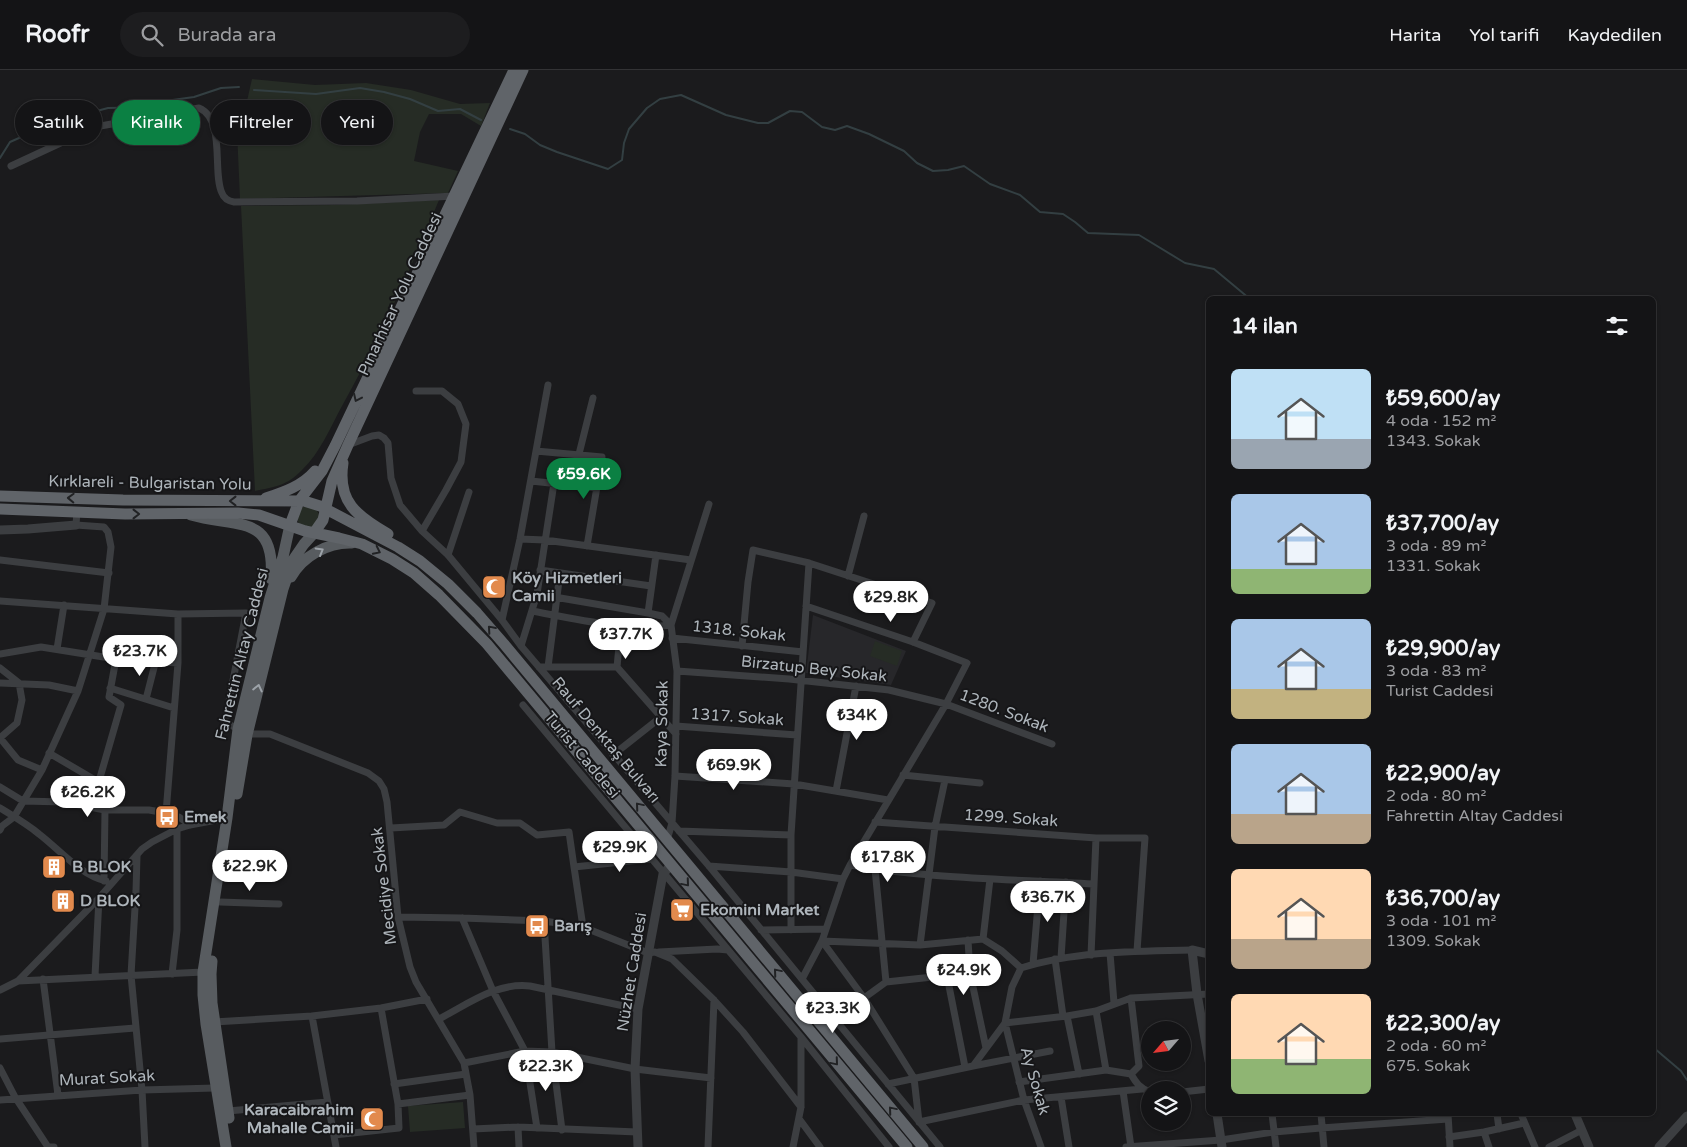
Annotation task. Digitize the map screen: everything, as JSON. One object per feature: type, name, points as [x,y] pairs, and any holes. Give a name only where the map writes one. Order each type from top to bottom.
[{"type":"highway","name":"Pınarhisar Yolu Caddesi","points":[[290,525],[299,501],[322,471],[335,446],[514,70]]},
{"type":"highway","name":"Pınarhisar Yolu Caddesi","points":[[314,533],[323,520],[332,481],[348,445],[523,70]]},
{"type":"highway","points":[[348,445],[342,477],[344,492],[349,504],[365,520],[418,554],[442,578]]},
{"type":"highway","points":[[255,502],[287,491],[305,480],[313,474],[335,446]]},
{"type":"highway","name":"Kırklareli - Bulgaristan Yolu","points":[[0,496],[123,500],[299,501],[315,504],[326,509]]},
{"type":"highway","name":"Kırklareli - Bulgaristan Yolu","points":[[0,509],[126,514],[238,513],[260,515],[314,533]]},
{"type":"highway","name":"Rauf Denktaş Bulvarı","points":[[326,509],[404,551],[442,578],[477,613],[924,1147]]},
{"type":"highway","name":"Rauf Denktaş Bulvarı","points":[[314,533],[357,543],[403,565],[439,595],[488,644],[566,748],[667,869],[907,1147]]},
{"type":"main road","points":[[186,513],[206,519],[242,524],[260,534],[266,541],[272,555],[275,600]]},
{"type":"main road","name":"Fahrettin Altay Caddesi","points":[[226,1147],[203,1008],[203,972],[241,732],[275,600],[290,525]]},
{"type":"main road","name":"Fahrettin Altay Caddesi","points":[[275,600],[294,560],[314,533]]},
{"type":"main road","points":[[275,600],[301,564],[327,547],[343,543],[357,543]]},
{"type":"main road","name":"Fahrettin Altay Caddesi","points":[[234,1147],[214,1022],[211,974],[241,732]]},
{"type":"street","points":[[11,166],[95,127],[199,108],[207,113],[214,129],[217,144],[220,192],[228,201],[357,201],[455,196]]},
{"type":"street","points":[[502,620],[520,539],[548,385]]},
{"type":"street","points":[[416,391],[442,391],[458,404],[466,424],[461,462],[422,530]]},
{"type":"street","points":[[579,454],[593,398]]},
{"type":"street","name":"Rauf Denktaş Bulvarı","points":[[348,445],[372,436],[384,438],[388,443],[391,478],[400,505],[448,555],[521,646],[709,866],[940,1147]]},
{"type":"street","points":[[536,450],[602,457],[587,546]]},
{"type":"street","points":[[531,480],[597,488]]},
{"type":"street","points":[[521,646],[537,594],[554,483]]},
{"type":"street","points":[[448,555],[469,492]]},
{"type":"street","points":[[671,625],[708,504]]},
{"type":"street","points":[[76,525],[77,511]]},
{"type":"street","points":[[848,576],[864,516]]},
{"type":"street","points":[[0,530],[76,525],[104,527],[108,532],[111,547],[104,609],[91,655],[78,691],[42,770],[14,817],[2,826],[0,830]]},
{"type":"street","points":[[520,539],[545,540],[691,560]]},
{"type":"street","points":[[742,646],[748,582],[754,550],[809,563],[932,603],[913,642]]},
{"type":"street","points":[[648,613],[656,555]]},
{"type":"street","points":[[0,560],[109,573]]},
{"type":"street","points":[[791,930],[791,835],[809,563]]},
{"type":"street","points":[[540,570],[651,586]]},
{"type":"street","points":[[548,667],[560,573]]},
{"type":"street","points":[[537,594],[662,616],[671,625]]},
{"type":"street","points":[[0,601],[178,614],[246,613],[225,722],[241,732]]},
{"type":"street","points":[[57,649],[64,605]]},
{"type":"street","points":[[802,979],[822,941],[843,879],[850,865],[946,704],[967,663],[913,642],[806,606]]},
{"type":"street","points":[[532,611],[621,625],[657,627],[671,625]]},
{"type":"street","points":[[166,813],[178,663],[178,614]]},
{"type":"street","points":[[621,625],[617,667],[661,717],[676,730]]},
{"type":"street","name":"Kaya Sokak","points":[[668,840],[672,823],[675,776],[677,671],[671,625]]},
{"type":"street","name":"1318. Sokak","points":[[672,638],[803,652]]},
{"type":"street","points":[[0,654],[40,647],[116,659],[156,660],[178,663]]},
{"type":"street","points":[[99,781],[121,705],[109,697],[116,659]]},
{"type":"street","points":[[146,699],[156,660]]},
{"type":"street","points":[[522,666],[617,667]]},
{"type":"street","points":[[0,668],[19,683],[22,700],[17,723],[0,738],[18,760],[42,770]]},
{"type":"street","name":"Birzatup Bey Sokak","points":[[677,671],[801,680],[889,690],[946,704]]},
{"type":"street","points":[[0,683],[49,685],[78,691]]},
{"type":"street","points":[[836,791],[856,686]]},
{"type":"street","points":[[110,688],[174,708]]},
{"type":"street","name":"1280. Sokak","points":[[946,704],[1052,744]]},
{"type":"street","name":"Turist Caddesi","points":[[522,705],[566,748],[650,859],[667,869],[728,950],[889,1147]]},
{"type":"street","points":[[613,755],[661,717]]},
{"type":"street","name":"1317. Sokak","points":[[676,730],[797,735]]},
{"type":"street","name":"Mecidiye Sokak","points":[[241,732],[270,734],[368,773],[379,781],[384,789],[391,828],[398,917],[410,967],[426,999],[464,1063],[470,1095],[474,1147]]},
{"type":"street","points":[[49,753],[107,787],[104,881]]},
{"type":"street","points":[[903,775],[980,783]]},
{"type":"street","points":[[675,776],[794,784],[888,800]]},
{"type":"street","points":[[920,945],[935,827],[946,780]]},
{"type":"street","points":[[0,787],[23,801],[64,802],[105,810],[149,810],[166,813],[190,825]]},
{"type":"street","points":[[0,808],[38,833],[82,870],[104,881],[114,882]]},
{"type":"street","points":[[391,828],[444,825],[460,812],[498,823],[520,823],[537,835],[569,832],[583,927]]},
{"type":"street","points":[[0,990],[18,981],[99,898],[136,856],[152,842],[177,829],[227,818]]},
{"type":"street","name":"1299. Sokak","points":[[875,822],[1096,838],[1145,838],[1137,951]]},
{"type":"street","points":[[172,974],[177,930],[177,829]]},
{"type":"street","points":[[679,831],[791,835]]},
{"type":"street","points":[[1091,955],[1096,838]]},
{"type":"street","points":[[136,856],[131,975],[142,1090],[145,1147]]},
{"type":"street","points":[[574,867],[650,859]]},
{"type":"street","points":[[850,865],[929,875],[1093,884]]},
{"type":"street","points":[[709,866],[791,872],[843,879]]},
{"type":"street","name":"Nüzhet Caddesi","points":[[638,1147],[635,1069],[638,1009],[667,869]]},
{"type":"street","points":[[875,869],[886,982]]},
{"type":"street","points":[[983,939],[990,879]]},
{"type":"street","points":[[1033,964],[1040,881]]},
{"type":"street","points":[[1066,882],[1058,959],[1065,1016],[1079,1074]]},
{"type":"street","points":[[95,976],[99,898]]},
{"type":"street","points":[[220,902],[279,904]]},
{"type":"street","points":[[398,917],[544,922],[583,927],[672,959],[714,1000],[743,1032],[801,1107]]},
{"type":"street","points":[[462,918],[493,990],[525,1051],[537,1128]]},
{"type":"street","points":[[544,922],[552,1052],[562,1130]]},
{"type":"street","points":[[761,930],[826,929]]},
{"type":"street","points":[[822,941],[920,945],[983,939],[1002,951],[1021,968]]},
{"type":"street","points":[[968,940],[970,973],[986,1048]]},
{"type":"street","points":[[822,941],[864,998],[914,1078],[919,1122],[1024,1100],[1141,1089]]},
{"type":"street","points":[[651,952],[728,950]]},
{"type":"street","points":[[1192,950],[1197,994],[1206,1044]]},
{"type":"street","points":[[969,1066],[1005,1023],[1012,987],[1021,968],[1058,959],[1137,951],[1192,950],[1206,953]]},
{"type":"street","points":[[1110,954],[1114,1003]]},
{"type":"street","points":[[18,981],[203,972]]},
{"type":"street","points":[[837,1021],[886,982],[970,973]]},
{"type":"street","points":[[947,976],[969,1066]]},
{"type":"street","points":[[43,979],[58,1095]]},
{"type":"street","points":[[439,1019],[493,990],[517,984],[638,1009]]},
{"type":"street","points":[[1005,1023],[1096,1011],[1131,998],[1206,994]]},
{"type":"street","points":[[1131,998],[1139,1066],[1131,1074]]},
{"type":"street","points":[[214,1022],[312,1016],[381,1008],[426,999]]},
{"type":"street","points":[[708,1147],[714,1000]]},
{"type":"street","points":[[334,1135],[399,1128],[398,1104],[381,1008]]},
{"type":"street","points":[[1096,1011],[1106,1070]]},
{"type":"street","points":[[312,1016],[336,1147]]},
{"type":"street","name":"Ay Sokak","points":[[1005,1023],[1024,1100],[1041,1147]]},
{"type":"street","points":[[0,1039],[135,1028]]},
{"type":"street","points":[[794,1147],[801,1107],[801,1037]]},
{"type":"street","points":[[464,1063],[525,1051],[552,1052],[635,1069],[711,1078]]},
{"type":"street","points":[[888,1084],[1050,1051]]},
{"type":"street","points":[[0,1068],[15,1097],[48,1147],[54,1147]]},
{"type":"street","points":[[1019,1082],[1106,1070],[1131,1074]]},
{"type":"street","points":[[394,1084],[466,1074]]},
{"type":"street","points":[[1131,1074],[1141,1088]]},
{"type":"street","name":"Murat Sokak","points":[[0,1100],[15,1097],[216,1088]]},
{"type":"street","points":[[1191,1091],[1206,1089]]},
{"type":"street","points":[[1123,1091],[1131,1147]]},
{"type":"street","points":[[398,1104],[470,1095]]},
{"type":"street","points":[[1061,1097],[1069,1147]]},
{"type":"street","points":[[228,1112],[327,1102]]},
{"type":"street","points":[[1217,1116],[1221,1144]]},
{"type":"street","points":[[1272,1116],[1276,1147]]},
{"type":"street","points":[[1321,1116],[1324,1147]]},
{"type":"street","points":[[1126,1147],[1221,1144],[1274,1132],[1448,1116],[1450,1147]]},
{"type":"street","points":[[1497,1116],[1499,1128]]},
{"type":"street","points":[[1522,1116],[1535,1147]]},
{"type":"street","points":[[1576,1116],[1589,1147]]},
{"type":"street","points":[[1659,1147],[1687,1116]]},
{"type":"street","points":[[800,1120],[820,1147]]},
{"type":"street","points":[[1449,1137],[1484,1132],[1524,1123]]},
{"type":"street","points":[[518,1127],[519,1147]]},
{"type":"street","points":[[473,1128],[518,1127],[638,1132]]},
{"type":"street","points":[[1549,1147],[1582,1130]]},
{"type":"street","points":[[1484,1132],[1489,1147]]},
{"type":"shaded area","points":[[252,79],[315,85],[366,83],[411,90],[460,104],[490,103],[481,126],[461,114],[429,114],[420,132],[414,161],[458,171],[448,193],[240,199],[238,145],[311,145],[311,100],[247,100]]},
{"type":"shaded area","points":[[439,200],[381,330],[356,381],[319,448],[308,463],[291,479],[280,485],[255,491],[241,206],[335,205]]},
{"type":"shaded area","points":[[308,506],[318,513],[319,517],[312,527],[308,528],[298,521],[297,517],[304,507]]},
{"type":"shaded area","points":[[813,615],[906,651],[891,685],[806,673]]},
{"type":"shaded area","points":[[875,641],[902,651],[897,666],[870,656]]},
{"type":"shaded area","points":[[463,1102],[465,1128],[410,1132],[408,1106]]},
{"type":"waterway","points":[[0,158],[10,142],[37,130],[78,116],[108,108],[150,107],[165,101],[194,97],[221,88],[239,87]]},
{"type":"waterway","points":[[254,90],[316,94],[360,88],[410,99],[438,111],[460,109],[481,120]]},
{"type":"waterway","points":[[510,129],[525,134],[540,145],[557,152],[608,169],[622,160],[624,143],[629,129],[647,108],[660,99],[681,95],[726,115],[758,123],[768,123],[790,111],[802,112],[822,127],[835,130],[847,126],[869,134],[904,151],[917,163],[933,171],[964,166],[990,184],[1020,195],[1040,212],[1063,214],[1088,233],[1139,235],[1185,263],[1214,269],[1246,296]]},
{"type":"waterway","points":[[1656,1050],[1681,1071],[1687,1080]]},
{"type":"place","name":"Köy Hizmetleri Camii","points":[[494,587]]},
{"type":"place","name":"Emek","points":[[167,817]]},
{"type":"place","name":"B BLOK","points":[[54,867]]},
{"type":"place","name":"D BLOK","points":[[63,901]]},
{"type":"place","name":"Ekomini Market","points":[[682,910]]},
{"type":"place","name":"Barış","points":[[537,926]]},
{"type":"place","name":"Karacaibrahim Mahalle Camii","points":[[372,1119]]}]
